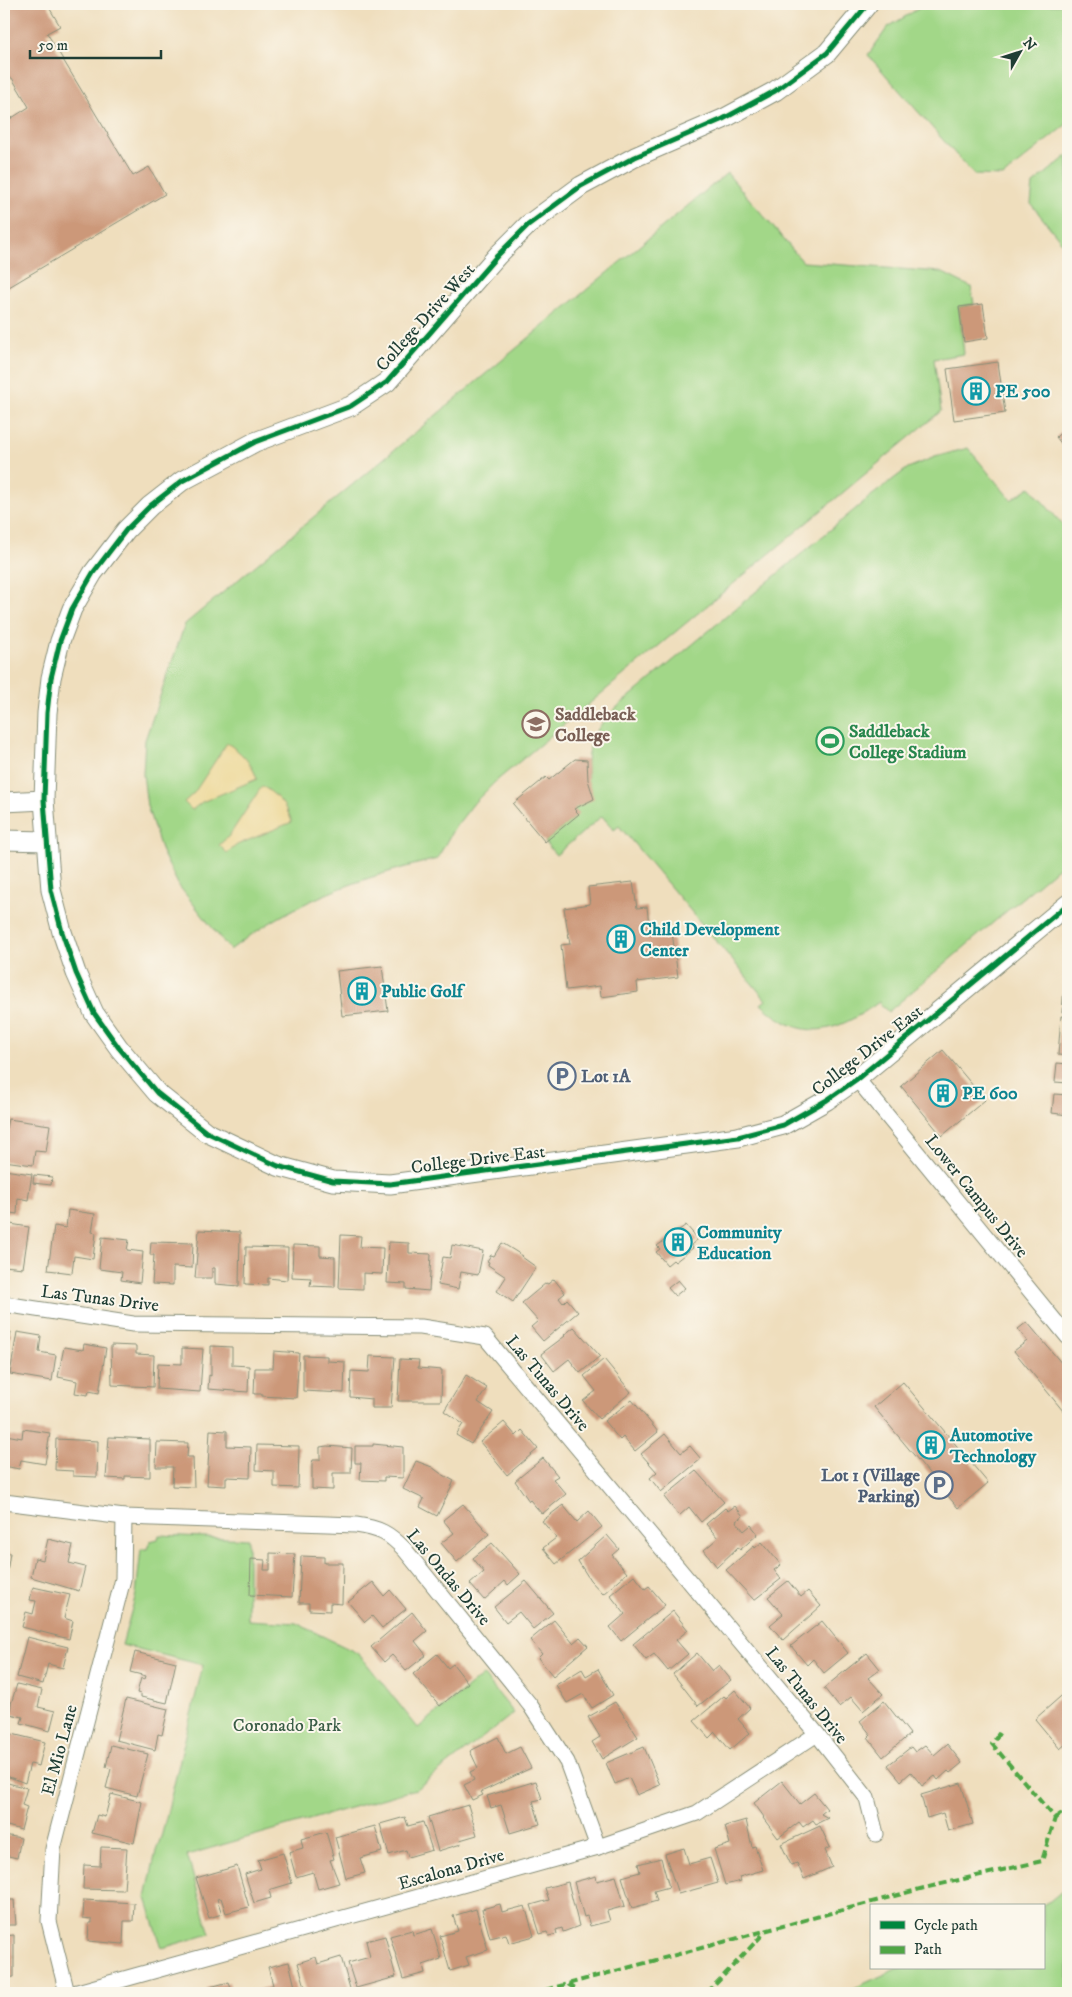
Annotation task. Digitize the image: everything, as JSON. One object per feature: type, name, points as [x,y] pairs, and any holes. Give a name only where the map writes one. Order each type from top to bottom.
[{"type":"street","name":"College Drive West","points":[[44,800],[47,713],[51,678],[60,641],[72,609],[92,573],[126,530],[150,506],[182,481],[255,442],[351,406],[387,382],[497,256],[528,225],[581,186],[635,157],[723,119],[775,91],[827,53],[868,4]]},
{"type":"street","points":[[4,802],[44,800]]},
{"type":"street","name":"College Drive East","points":[[44,800],[46,841],[52,890],[62,932],[76,973],[94,1013],[109,1034],[157,1093],[206,1132],[278,1166],[333,1181],[390,1184],[738,1137],[783,1125],[827,1100],[857,1079],[1068,904]]},
{"type":"street","points":[[4,840],[46,841]]},
{"type":"street","name":"Lower Campus Drive","points":[[857,1079],[1068,1337]]},
{"type":"street","name":"Las Tunas Drive","points":[[4,1304],[133,1324],[421,1327],[485,1337],[817,1734],[867,1798],[876,1834]]},
{"type":"street","name":"Las Ondas Drive","points":[[4,1502],[124,1517],[356,1525],[372,1527],[384,1532],[405,1550],[530,1705],[567,1762],[598,1847]]},
{"type":"street","name":"El Mio Lane","points":[[67,1993],[50,1921],[53,1849],[123,1579],[124,1517]]},
{"type":"street","name":"Escalona Drive","points":[[74,1993],[598,1847],[697,1813],[817,1734]]},
{"type":"green space","points":[[926,4],[1068,5],[1068,123],[1003,176],[974,175],[868,55],[888,27]]},
{"type":"green space","points":[[1068,155],[1068,250],[1031,204],[1033,184]]},
{"type":"green space","points":[[727,173],[803,262],[941,272],[971,287],[974,304],[959,307],[964,354],[934,359],[941,411],[495,782],[474,803],[453,830],[437,859],[371,877],[308,902],[258,930],[230,950],[179,886],[162,852],[147,806],[143,774],[145,740],[185,624]]},
{"type":"green space","name":"Saddleback College Stadium","points":[[968,448],[1011,500],[1030,487],[1068,531],[1068,859],[888,1012],[879,1002],[863,1013],[834,1027],[820,1030],[805,1029],[791,1025],[776,1017],[761,1004],[766,1000],[619,826],[614,830],[602,816],[556,855],[545,842],[578,814],[574,809],[587,781],[587,761],[590,746],[600,726],[616,708],[871,496],[908,468],[935,457]]},
{"type":"green space","name":"Coronado Park","points":[[159,1535],[248,1539],[248,1620],[296,1623],[359,1654],[418,1728],[483,1675],[514,1713],[416,1789],[187,1855],[210,1934],[162,1948],[146,1898],[203,1665],[122,1645],[136,1594],[141,1549],[147,1549],[150,1541],[158,1539]]},
{"type":"green space","points":[[1068,1886],[1068,1993],[843,1993],[895,1970],[1044,1970],[1044,1904]]},
{"type":"sand","points":[[227,743],[245,758],[257,779],[202,802],[192,810],[184,802],[194,793]]},
{"type":"sand","points":[[262,786],[280,801],[292,822],[237,845],[227,853],[219,845],[229,836]]},
{"type":"building","points":[[11,4],[47,4],[60,26],[47,33],[133,176],[149,167],[165,194],[4,290],[4,123],[29,107],[12,78],[4,76],[4,8]]},
{"type":"building","points":[[983,304],[988,338],[964,342],[959,307]]},
{"type":"building","name":"PE 500","points":[[998,362],[1005,413],[954,420],[947,369]]},
{"type":"building","points":[[1068,426],[1068,452],[1056,437]]},
{"type":"building","points":[[575,759],[587,760],[588,780],[594,799],[574,809],[579,814],[545,842],[513,804],[546,777],[549,780]]},
{"type":"building","name":"Child Development Center","points":[[633,882],[637,908],[647,907],[650,934],[672,932],[678,977],[637,982],[638,992],[601,997],[600,986],[566,990],[561,945],[570,944],[564,908],[590,904],[588,887]]},
{"type":"building","name":"Public Golf","points":[[382,966],[388,1011],[342,1016],[337,971]]},
{"type":"building","points":[[1065,974],[1068,974],[1068,1013],[1062,1012]]},
{"type":"building","points":[[1061,1016],[1068,1017],[1068,1056],[1058,1055]]},
{"type":"building","name":"PE 600","points":[[943,1050],[985,1100],[942,1136],[901,1086]]},
{"type":"building","points":[[1057,1063],[1068,1064],[1068,1083],[1055,1082]]},
{"type":"building","points":[[1054,1094],[1068,1095],[1068,1115],[1052,1113]]},
{"type":"building","points":[[8,1119],[50,1125],[46,1152],[35,1151],[33,1165],[4,1161],[4,1138]]},
{"type":"building","points":[[4,1170],[32,1174],[28,1200],[18,1198],[17,1214],[4,1212]]},
{"type":"building","points":[[34,1175],[52,1177],[51,1185],[33,1183]]},
{"type":"building","points":[[68,1210],[95,1214],[92,1232],[96,1233],[93,1259],[74,1256],[72,1273],[48,1270],[54,1226],[66,1228]]},
{"type":"building","points":[[4,1223],[29,1227],[23,1268],[4,1266]]},
{"type":"building","name":"Community Education","points":[[686,1225],[698,1239],[691,1245],[693,1248],[675,1262],[673,1260],[667,1265],[656,1252],[660,1249],[657,1246]]},
{"type":"building","points":[[199,1230],[240,1232],[239,1286],[215,1284],[215,1268],[212,1268],[212,1278],[195,1278]]},
{"type":"building","points":[[341,1235],[361,1236],[360,1247],[383,1248],[382,1274],[363,1273],[363,1289],[339,1288]]},
{"type":"building","points":[[102,1237],[129,1240],[127,1250],[143,1252],[140,1283],[121,1280],[122,1272],[99,1269]]},
{"type":"building","points":[[151,1242],[193,1243],[192,1268],[173,1267],[173,1285],[152,1284],[154,1255],[150,1255]]},
{"type":"building","points":[[389,1242],[409,1243],[409,1253],[431,1254],[429,1291],[406,1289],[406,1284],[387,1283]]},
{"type":"building","points":[[502,1243],[536,1267],[513,1302],[497,1291],[506,1277],[488,1265],[489,1262],[487,1261],[491,1255],[494,1256]]},
{"type":"building","points":[[293,1245],[320,1246],[320,1256],[335,1257],[335,1287],[310,1286],[311,1278],[292,1277]]},
{"type":"building","points":[[452,1245],[483,1251],[478,1275],[461,1272],[458,1289],[438,1285],[443,1257],[450,1258]]},
{"type":"building","points":[[246,1247],[288,1248],[287,1280],[268,1278],[268,1285],[245,1284]]},
{"type":"building","points":[[554,1279],[565,1293],[559,1298],[563,1303],[567,1299],[578,1312],[543,1341],[531,1327],[538,1321],[522,1303],[546,1283],[548,1284]]},
{"type":"building","points":[[678,1280],[685,1288],[675,1296],[668,1288]]},
{"type":"building","name":"Automotive Technology","points":[[1027,1322],[1068,1371],[1068,1417],[1014,1351],[1027,1341],[1018,1329]]},
{"type":"building","points":[[574,1327],[600,1356],[580,1373],[569,1359],[554,1371],[541,1354]]},
{"type":"building","points":[[4,1331],[11,1332],[6,1363],[4,1363]]},
{"type":"building","points":[[17,1332],[41,1336],[39,1352],[56,1355],[52,1381],[10,1374]]},
{"type":"building","points":[[84,1344],[106,1348],[99,1393],[89,1391],[88,1395],[75,1393],[77,1381],[58,1377],[64,1347],[83,1350]]},
{"type":"building","points":[[111,1345],[136,1346],[136,1354],[154,1355],[153,1387],[112,1385]]},
{"type":"building","points":[[211,1346],[232,1347],[232,1365],[249,1366],[248,1392],[208,1389],[209,1375],[211,1376]]},
{"type":"building","points":[[182,1348],[203,1349],[200,1392],[157,1389],[158,1363],[182,1364]]},
{"type":"building","points":[[274,1351],[299,1353],[296,1398],[254,1394],[255,1368],[273,1368]]},
{"type":"building","points":[[303,1355],[327,1356],[327,1361],[345,1362],[344,1393],[303,1391]]},
{"type":"building","points":[[370,1356],[395,1357],[391,1408],[372,1408],[372,1399],[350,1397],[351,1371],[369,1372]]},
{"type":"building","points":[[400,1359],[419,1360],[418,1368],[442,1370],[441,1401],[398,1401]]},
{"type":"building","points":[[604,1359],[631,1392],[599,1419],[583,1401],[596,1391],[584,1376]]},
{"type":"building","points":[[466,1375],[487,1388],[478,1402],[493,1412],[471,1444],[456,1435],[463,1424],[444,1411]]},
{"type":"building","name":"Automotive Technology","points":[[903,1382],[988,1483],[958,1508],[874,1407]]},
{"type":"building","points":[[632,1400],[658,1432],[635,1451],[623,1437],[620,1440],[604,1421]]},
{"type":"building","points":[[504,1422],[516,1436],[522,1430],[538,1449],[507,1475],[480,1442]]},
{"type":"building","points":[[23,1429],[50,1433],[45,1464],[21,1460],[19,1469],[4,1466],[6,1435],[22,1438]]},
{"type":"building","points":[[210,1430],[227,1431],[227,1446],[251,1447],[250,1478],[226,1477],[226,1486],[207,1485]]},
{"type":"building","points":[[665,1434],[681,1453],[690,1446],[701,1459],[661,1492],[650,1478],[657,1472],[641,1454]]},
{"type":"building","points":[[109,1437],[150,1439],[150,1477],[125,1476],[125,1479],[106,1478]]},
{"type":"building","points":[[56,1439],[98,1441],[97,1477],[73,1476],[73,1471],[55,1470]]},
{"type":"building","points":[[157,1442],[188,1443],[187,1457],[193,1457],[194,1487],[172,1486],[173,1467],[156,1467]]},
{"type":"building","points":[[373,1444],[403,1447],[403,1478],[384,1477],[384,1481],[360,1480],[361,1463],[355,1463],[355,1446],[373,1446]]},
{"type":"building","points":[[257,1445],[299,1446],[298,1488],[274,1487],[274,1471],[256,1470]]},
{"type":"building","points":[[320,1447],[352,1448],[351,1473],[333,1473],[333,1490],[312,1489],[313,1460],[320,1460]]},
{"type":"building","points":[[543,1458],[558,1476],[553,1479],[566,1494],[542,1514],[529,1501],[515,1481]]},
{"type":"building","points":[[416,1461],[432,1467],[454,1481],[437,1516],[420,1507],[424,1499],[403,1489]]},
{"type":"building","points":[[696,1471],[724,1502],[701,1522],[689,1507],[679,1516],[664,1497]]},
{"type":"building","points":[[463,1504],[489,1534],[457,1562],[441,1543],[454,1533],[443,1520]]},
{"type":"building","points":[[563,1505],[577,1522],[589,1511],[602,1527],[556,1564],[543,1548],[556,1538],[542,1521]]},
{"type":"building","points":[[735,1506],[743,1516],[736,1521],[744,1531],[751,1525],[758,1534],[740,1550],[738,1547],[717,1567],[704,1550],[718,1538],[706,1524],[725,1508],[728,1511]]},
{"type":"building","points":[[607,1535],[619,1549],[612,1555],[627,1573],[603,1594],[590,1580],[578,1561]]},
{"type":"building","points":[[48,1539],[73,1545],[69,1563],[85,1567],[79,1591],[31,1577],[35,1558],[43,1560]]},
{"type":"building","points":[[762,1542],[781,1565],[774,1570],[781,1579],[754,1600],[726,1570],[754,1546],[755,1548]]},
{"type":"building","points":[[492,1543],[520,1574],[508,1585],[505,1581],[484,1600],[470,1584],[484,1572],[473,1558]]},
{"type":"building","points":[[4,1552],[10,1553],[6,1579],[4,1578]]},
{"type":"building","points":[[270,1553],[295,1554],[292,1597],[250,1595],[251,1559],[265,1560],[264,1570],[270,1570]]},
{"type":"building","points":[[301,1556],[324,1557],[324,1563],[343,1563],[342,1604],[330,1603],[330,1611],[309,1610],[309,1603],[299,1603]]},
{"type":"building","points":[[634,1575],[645,1589],[649,1586],[665,1605],[621,1641],[610,1627],[625,1614],[610,1595]]},
{"type":"building","points":[[526,1581],[553,1613],[533,1629],[519,1612],[506,1622],[494,1607]]},
{"type":"building","points":[[788,1581],[801,1597],[808,1591],[821,1606],[783,1640],[770,1625],[783,1614],[768,1597]]},
{"type":"building","points":[[373,1582],[384,1596],[390,1590],[406,1609],[382,1628],[372,1616],[365,1622],[348,1602]]},
{"type":"building","points":[[33,1587],[70,1595],[64,1618],[73,1621],[69,1639],[22,1627],[26,1612],[33,1614],[36,1601],[30,1600]]},
{"type":"building","points":[[673,1611],[688,1630],[676,1640],[688,1654],[668,1671],[654,1654],[646,1660],[633,1644]]},
{"type":"building","points":[[412,1612],[427,1631],[415,1641],[426,1655],[406,1671],[392,1655],[384,1662],[371,1647]]},
{"type":"building","points":[[554,1620],[573,1643],[580,1637],[588,1646],[553,1676],[538,1658],[542,1654],[530,1640]]},
{"type":"building","points":[[822,1621],[848,1653],[824,1673],[813,1659],[807,1665],[791,1646]]},
{"type":"building","points":[[27,1637],[68,1647],[63,1668],[48,1664],[43,1684],[17,1677]]},
{"type":"building","points":[[135,1652],[176,1662],[167,1703],[141,1697],[141,1694],[137,1693],[141,1678],[145,1679],[146,1676],[130,1672]]},
{"type":"building","points":[[697,1653],[712,1671],[719,1665],[731,1680],[698,1706],[673,1674]]},
{"type":"building","points":[[867,1653],[880,1669],[868,1678],[883,1694],[863,1711],[851,1697],[839,1707],[824,1688]]},
{"type":"building","points":[[437,1654],[448,1668],[453,1664],[468,1683],[440,1706],[413,1674]]},
{"type":"building","points":[[582,1669],[586,1676],[598,1669],[613,1695],[592,1708],[583,1694],[567,1703],[556,1685]]},
{"type":"building","points":[[17,1684],[42,1690],[38,1707],[55,1711],[50,1731],[21,1723],[23,1717],[10,1714]]},
{"type":"building","points":[[735,1690],[750,1708],[738,1719],[750,1733],[730,1750],[715,1732],[709,1738],[694,1721],[724,1696],[726,1698]]},
{"type":"building","points":[[1068,1690],[1068,1742],[1060,1749],[1035,1719]]},
{"type":"building","points":[[126,1699],[168,1709],[162,1735],[158,1734],[155,1750],[116,1740]]},
{"type":"building","points":[[884,1701],[910,1734],[883,1757],[868,1738],[871,1735],[860,1721]]},
{"type":"building","points":[[615,1702],[638,1737],[602,1759],[592,1742],[600,1737],[588,1717]]},
{"type":"building","points":[[4,1732],[45,1742],[39,1766],[30,1764],[25,1783],[4,1775]]},
{"type":"building","points":[[498,1737],[506,1754],[520,1747],[531,1768],[481,1792],[483,1795],[472,1800],[464,1785],[474,1780],[470,1772],[478,1768],[470,1751]]},
{"type":"building","points":[[947,1744],[962,1763],[950,1773],[948,1771],[938,1780],[935,1776],[922,1786],[911,1772],[901,1781],[888,1765],[911,1747],[915,1752],[925,1745],[934,1755]]},
{"type":"building","points":[[111,1745],[148,1754],[137,1796],[106,1788],[111,1769],[106,1767]]},
{"type":"building","points":[[644,1747],[660,1785],[637,1795],[629,1778],[615,1784],[606,1763]]},
{"type":"building","points":[[536,1781],[542,1799],[533,1801],[540,1824],[510,1833],[501,1805],[491,1808],[487,1796]]},
{"type":"building","points":[[782,1781],[800,1804],[814,1793],[827,1809],[821,1814],[828,1818],[816,1824],[813,1820],[803,1827],[799,1822],[778,1838],[754,1803]]},
{"type":"building","points":[[4,1782],[27,1788],[22,1805],[27,1807],[21,1830],[4,1825]]},
{"type":"building","points":[[961,1783],[973,1824],[948,1831],[943,1813],[927,1818],[921,1795]]},
{"type":"building","points":[[111,1794],[142,1802],[134,1843],[92,1833],[97,1815],[105,1817]]},
{"type":"building","points":[[468,1805],[477,1835],[460,1840],[461,1844],[438,1851],[428,1817]]},
{"type":"building","points":[[405,1817],[408,1826],[423,1822],[432,1850],[408,1857],[406,1850],[389,1855],[380,1824]]},
{"type":"building","points":[[746,1820],[752,1847],[755,1846],[763,1870],[739,1877],[741,1881],[725,1885],[714,1849],[730,1844],[725,1826]]},
{"type":"building","points":[[375,1826],[382,1852],[360,1858],[365,1873],[346,1878],[335,1837]]},
{"type":"building","points":[[820,1826],[830,1847],[825,1850],[832,1867],[804,1879],[797,1863],[791,1865],[781,1844]]},
{"type":"building","points":[[326,1832],[334,1859],[330,1860],[339,1883],[318,1889],[313,1872],[296,1877],[289,1852],[303,1848],[301,1839]]},
{"type":"building","points":[[4,1835],[21,1838],[17,1858],[4,1855]]},
{"type":"building","points":[[101,1847],[127,1848],[124,1890],[83,1889],[84,1865],[100,1866]]},
{"type":"building","points":[[684,1848],[689,1864],[710,1858],[718,1883],[678,1894],[665,1854]]},
{"type":"building","points":[[283,1853],[292,1883],[269,1890],[271,1898],[254,1903],[245,1874],[261,1869],[258,1860]]},
{"type":"building","points":[[661,1858],[669,1887],[654,1891],[657,1901],[632,1908],[622,1877],[640,1872],[638,1864]]},
{"type":"building","points":[[237,1866],[249,1907],[226,1913],[221,1898],[217,1899],[222,1914],[209,1918],[196,1878]]},
{"type":"building","points":[[596,1876],[597,1881],[616,1876],[625,1906],[607,1911],[610,1921],[590,1926],[587,1916],[584,1917],[574,1882]]},
{"type":"building","points":[[568,1882],[579,1926],[563,1932],[562,1928],[556,1930],[557,1934],[549,1936],[547,1932],[540,1934],[531,1905],[549,1900],[545,1888]]},
{"type":"building","points":[[4,1894],[6,1900],[14,1900],[16,1925],[4,1925]]},
{"type":"building","points":[[84,1900],[134,1903],[133,1921],[124,1921],[123,1944],[88,1941],[89,1923],[92,1923],[92,1919],[83,1918]]},
{"type":"building","points":[[500,1904],[502,1912],[525,1906],[534,1936],[509,1943],[506,1934],[490,1938],[482,1909]]},
{"type":"building","points":[[476,1909],[488,1950],[466,1957],[469,1965],[450,1971],[440,1936],[458,1931],[453,1916]]},
{"type":"building","points":[[432,1929],[441,1959],[423,1965],[425,1973],[403,1979],[390,1936],[412,1930],[413,1935]]},
{"type":"building","points":[[14,1935],[14,1977],[4,1978],[4,1936]]},
{"type":"building","points":[[385,1936],[396,1977],[356,1988],[348,1963],[370,1957],[366,1941]]},
{"type":"building","points":[[316,1957],[318,1964],[341,1957],[351,1992],[307,1993],[298,1963]]},
{"type":"building","points":[[289,1962],[296,1991],[290,1993],[257,1993],[256,1990],[273,1985],[268,1967]]},
{"type":"building","points":[[229,1982],[232,1993],[207,1993],[206,1988]]},
{"type":"marked path","points":[[534,1993],[924,1888],[1042,1861],[1055,1818],[992,1744],[1000,1732]]},
{"type":"marked path","points":[[1055,1818],[1068,1809]]},
{"type":"marked path","points":[[707,1993],[765,1932]]},
{"type":"marked path","points":[[568,1984],[581,1993]]},
{"type":"marked path","points":[[1057,1993],[1068,1987]]},
{"type":"cycle path","points":[[868,4],[827,53],[775,91],[723,119],[635,157],[581,186],[528,225],[497,256],[387,382],[351,406],[255,442],[182,481],[150,506],[126,530],[93,573],[72,609],[60,641],[51,678],[47,713],[44,800],[51,890],[62,932],[76,973],[94,1013],[119,1048],[157,1093],[206,1132],[278,1166],[333,1181],[390,1184],[738,1137],[783,1125],[827,1100],[857,1079],[1068,904]]},
{"type":"place","name":"PE 500","points":[[976,391]]},
{"type":"place","name":"Saddleback College","points":[[536,724]]},
{"type":"place","name":"Saddleback College Stadium","points":[[830,741]]},
{"type":"place","name":"Child Development Center","points":[[621,939]]},
{"type":"place","name":"Public Golf","points":[[362,991]]},
{"type":"place","name":"Lot 1A","points":[[562,1076]]},
{"type":"place","name":"PE 600","points":[[943,1093]]},
{"type":"place","name":"Community Education","points":[[678,1242]]},
{"type":"place","name":"Automotive Technology","points":[[931,1445]]},
{"type":"place","name":"Lot 1 (Village Parking)","points":[[939,1485]]}]
